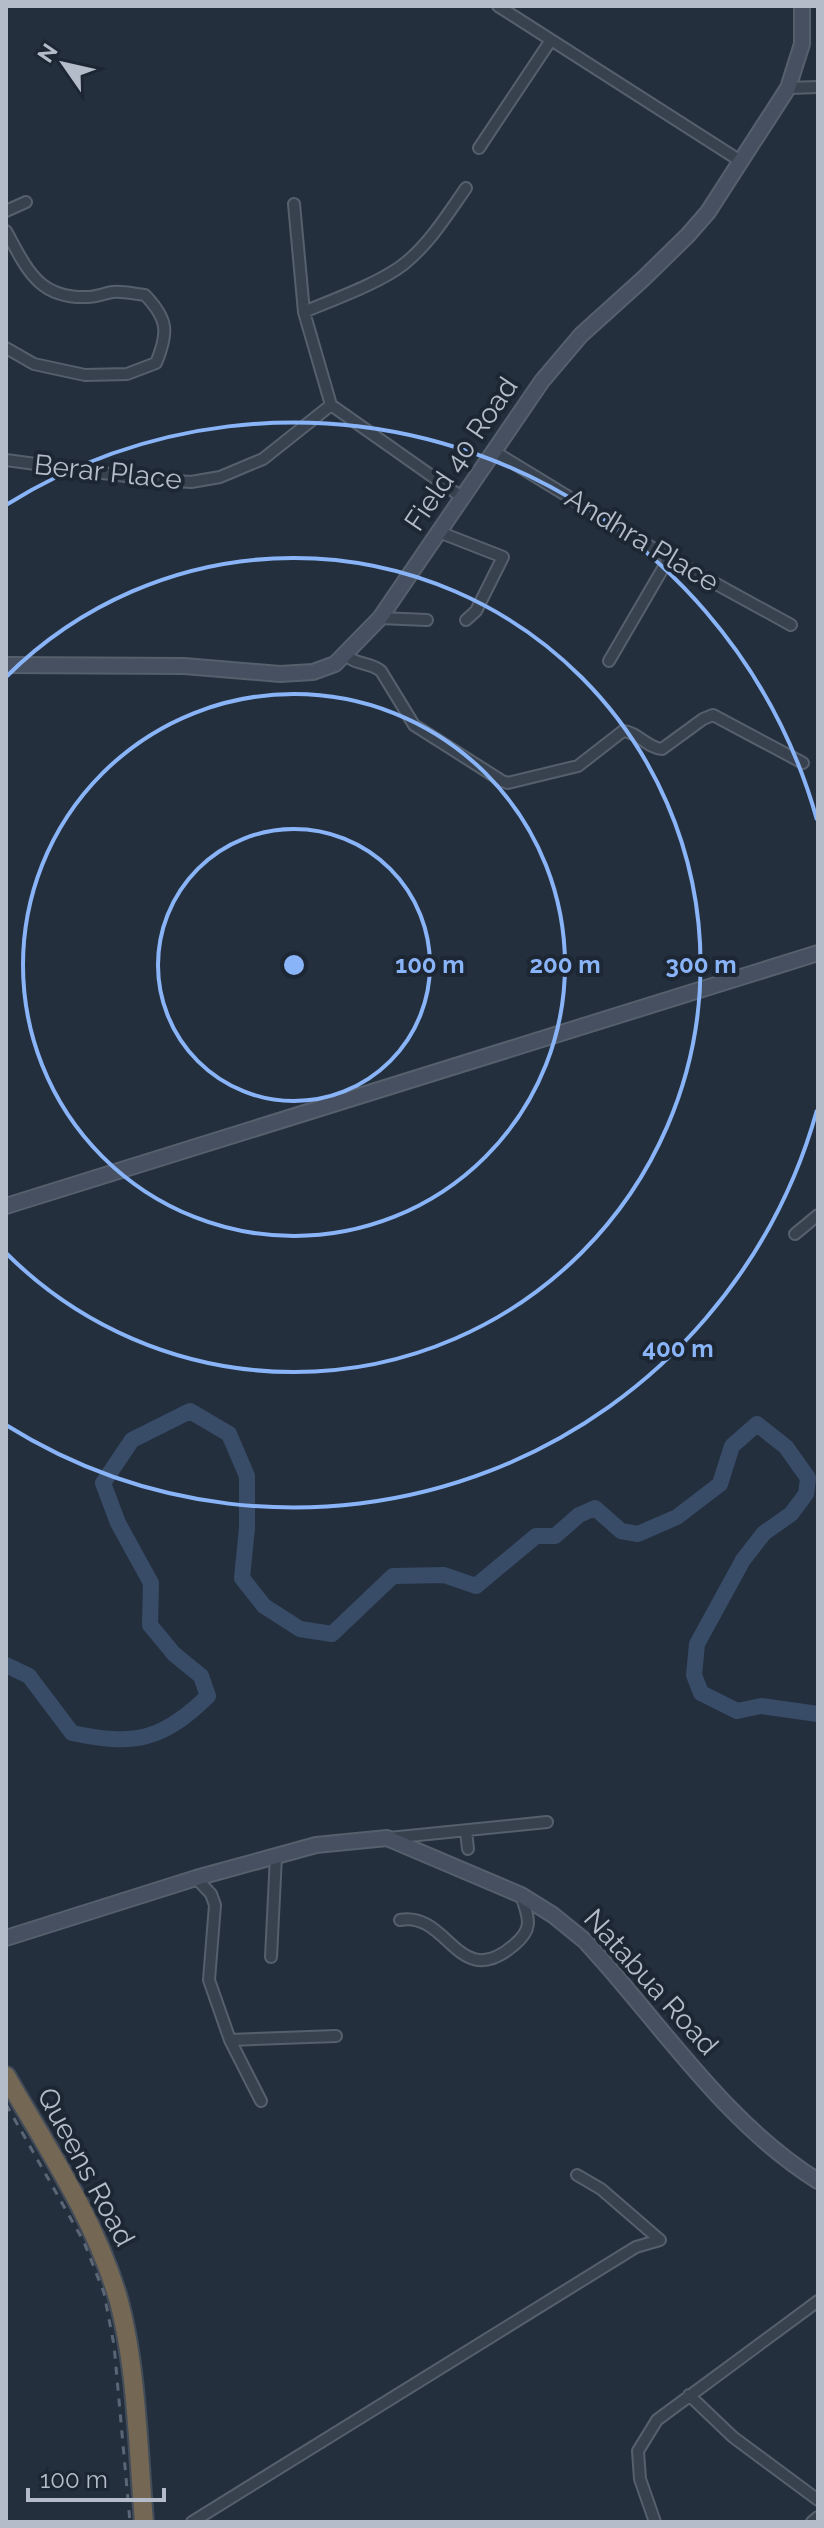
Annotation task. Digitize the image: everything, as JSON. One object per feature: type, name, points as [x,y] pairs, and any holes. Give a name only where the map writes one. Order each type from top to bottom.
[{"type":"highway","name":"Queens Road","points":[[9,2088],[64,2174],[92,2228],[118,2300],[131,2368],[144,2522]]},
{"type":"street","points":[[498,6],[742,162]]},
{"type":"street","name":"Field 40 Road","points":[[6,665],[184,666],[280,674],[313,672],[335,664],[346,655],[380,618],[542,381],[581,335],[688,235],[708,212],[788,88],[802,44],[802,6]]},
{"type":"street","points":[[479,148],[551,40]]},
{"type":"street","points":[[788,88],[818,87]]},
{"type":"street","points":[[304,312],[348,294],[402,265],[432,237],[466,188]]},
{"type":"street","points":[[6,211],[26,202]]},
{"type":"street","points":[[294,204],[304,312],[331,405],[463,498]]},
{"type":"street","points":[[6,231],[39,284],[60,294],[89,297],[114,292],[145,295],[159,310],[166,339],[156,363],[127,374],[85,375],[34,364],[6,348]]},
{"type":"street","name":"Berar Place","points":[[6,460],[191,482],[220,477],[263,459],[331,405]]},
{"type":"street","name":"Andhra Place","points":[[495,452],[669,558],[791,625]]},
{"type":"street","points":[[439,532],[503,557],[476,611],[466,620]]},
{"type":"street","points":[[609,661],[669,558]]},
{"type":"street","points":[[380,618],[427,620]]},
{"type":"street","points":[[346,655],[381,671],[414,725],[508,783],[578,766],[623,731],[662,749],[713,715],[803,763]]},
{"type":"street","points":[[6,1206],[818,953]]},
{"type":"street","points":[[795,1234],[818,1215]]},
{"type":"street","points":[[387,1838],[547,1822]]},
{"type":"street","points":[[466,1831],[468,1849]]},
{"type":"street","name":"Natabua Road","points":[[6,1938],[196,1878],[316,1845],[387,1838],[521,1895],[553,1915],[585,1941],[746,2126],[793,2165],[818,2181]]},
{"type":"street","points":[[271,1957],[276,1856]]},
{"type":"street","points":[[196,1878],[211,1894],[215,1905],[209,1980],[230,2040],[261,2101]]},
{"type":"street","points":[[400,1920],[419,1921],[446,1939],[465,1957],[479,1962],[496,1957],[513,1946],[527,1930],[529,1919],[521,1895]]},
{"type":"street","points":[[230,2040],[336,2036]]},
{"type":"street","points":[[192,2522],[636,2247],[660,2240],[614,2199],[577,2175]]},
{"type":"street","points":[[655,2522],[640,2479],[638,2451],[657,2420],[818,2301]]},
{"type":"street","points":[[689,2395],[733,2437],[818,2500]]},
{"type":"street","points":[[812,2522],[818,2517]]},
{"type":"waterway","points":[[6,1665],[29,1676],[72,1733],[94,1737],[130,1739],[161,1731],[176,1723],[208,1696],[201,1676],[174,1654],[150,1625],[151,1583],[118,1523],[103,1483],[132,1440],[190,1411],[229,1434],[247,1476],[247,1528],[242,1578],[264,1606],[300,1629],[332,1634],[393,1576],[444,1575],[476,1586],[536,1536],[555,1536],[579,1515],[595,1508],[621,1531],[638,1534],[677,1517],[720,1484],[732,1446],[757,1424],[786,1447],[808,1478],[806,1494],[791,1514],[764,1533],[743,1560],[697,1644],[694,1675],[701,1693],[737,1711],[761,1706],[818,1714]]},
{"type":"railway","points":[[6,2104],[84,2242],[104,2293],[114,2345],[130,2522]]}]
